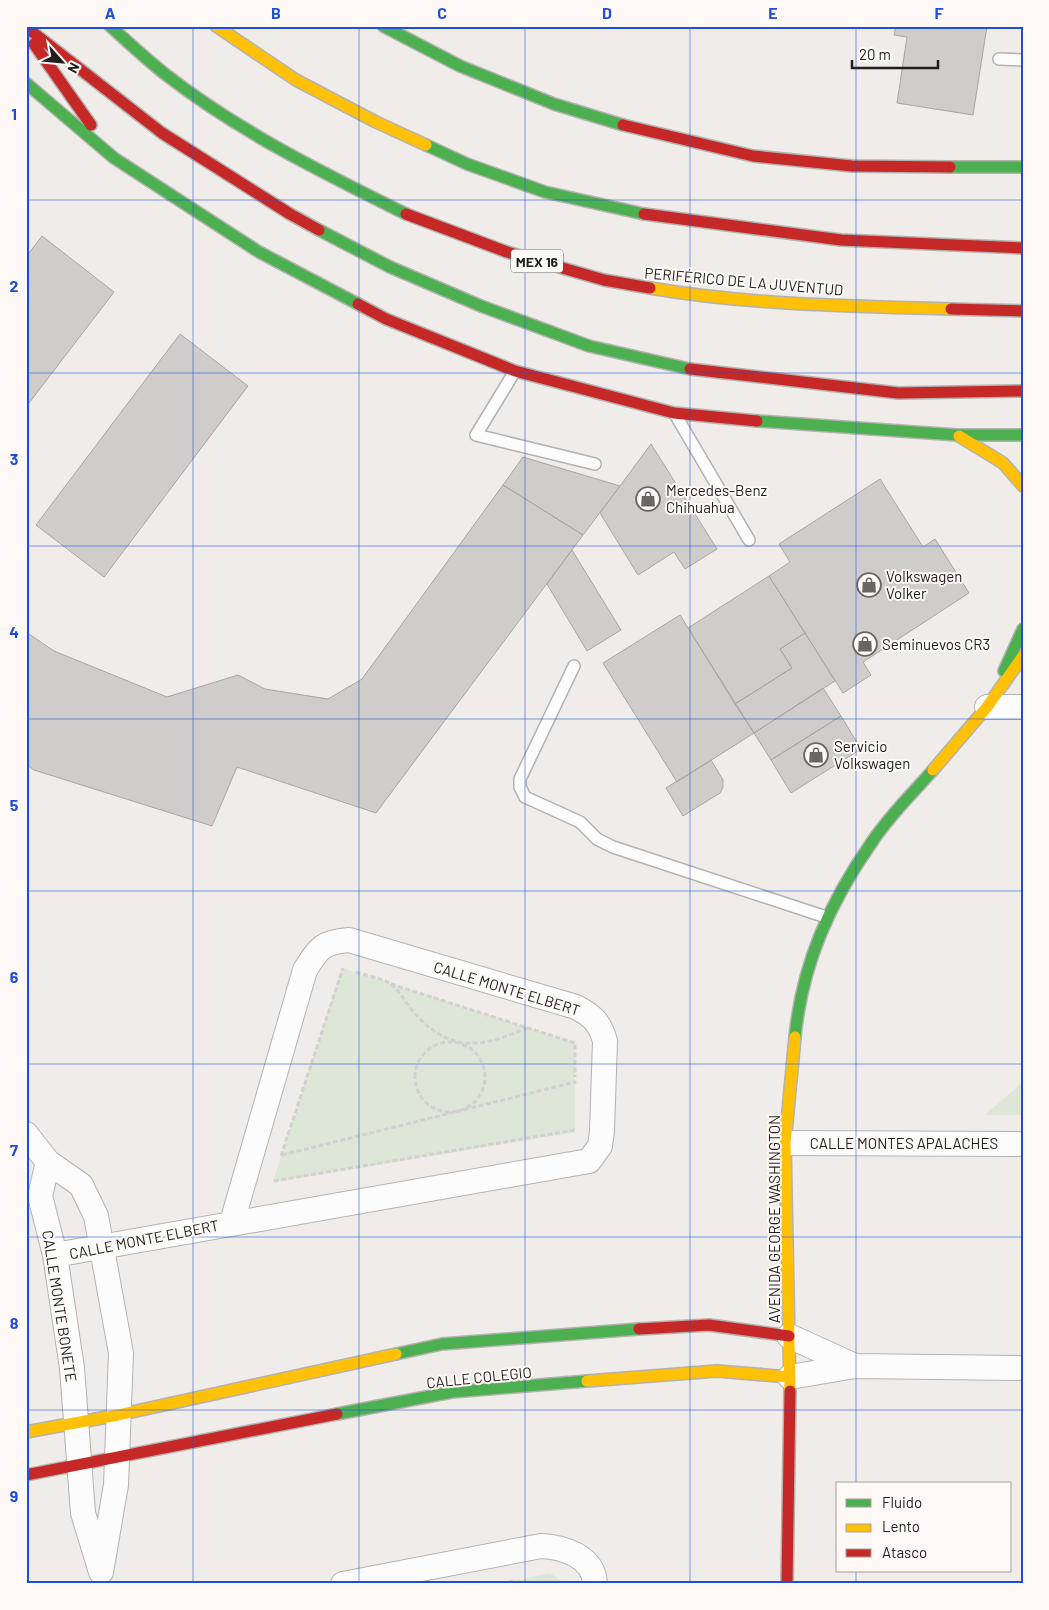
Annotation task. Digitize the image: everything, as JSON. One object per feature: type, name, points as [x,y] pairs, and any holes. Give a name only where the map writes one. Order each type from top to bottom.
[{"type":"main road","name":"PERIFÉRICO DE LA JUVENTUD","points":[[110,26],[165,74],[253,133],[323,173],[417,218],[507,252],[604,280],[680,293],[830,305],[1023,311]]},
{"type":"main road","points":[[216,26],[296,80],[376,122],[467,164],[545,192],[647,215],[840,240],[1023,248]]},
{"type":"main road","points":[[383,26],[460,66],[554,104],[638,130],[753,156],[852,166],[1023,167]]},
{"type":"main road","points":[[26,27],[162,133],[290,214],[390,266],[481,306],[589,346],[705,372],[898,393],[1023,391]]},
{"type":"main road","points":[[26,32],[114,158]]},
{"type":"main road","points":[[26,83],[114,158],[259,252],[386,320],[515,371],[674,413],[801,425],[957,435],[1023,435]]},
{"type":"main road","points":[[957,435],[1003,463],[1023,486]]},
{"type":"main road","points":[[987,707],[1023,629]]},
{"type":"main road","name":"AVENIDA GEORGE WASHINGTON","points":[[787,1584],[790,1377],[785,1143],[798,1005],[809,964],[826,917],[872,840],[987,707],[1023,656]]},
{"type":"main road","points":[[26,1432],[118,1415],[442,1344],[580,1332],[709,1325],[789,1336]]},
{"type":"main road","name":"CALLE COLEGIO","points":[[26,1476],[452,1392],[717,1371],[790,1377]]},
{"type":"street","points":[[987,707],[1023,707]]},
{"type":"street","name":"CALLE MONTE ELBERT","points":[[55,1255],[102,1248],[232,1222],[589,1161],[600,1146],[602,1131],[605,1041],[601,1028],[594,1017],[576,1006],[349,940],[331,942],[318,950],[305,970],[232,1222]]},
{"type":"street","points":[[26,1134],[48,1162],[81,1185],[96,1216],[121,1353],[113,1510],[102,1578]]},
{"type":"street","name":"CALLE MONTES APALACHES","points":[[785,1143],[1023,1144]]},
{"type":"street","name":"CALLE MONTE BONETE","points":[[48,1162],[40,1196],[55,1255],[72,1368],[83,1513],[102,1578]]},
{"type":"street","points":[[789,1336],[855,1366]]},
{"type":"street","points":[[790,1377],[855,1366],[1023,1368]]},
{"type":"street","points":[[343,1584],[541,1546],[559,1546],[576,1554],[586,1563],[595,1577],[595,1584]]},
{"type":"lane","points":[[999,59],[1023,60]]},
{"type":"lane","points":[[515,371],[476,435],[595,464]]},
{"type":"lane","points":[[674,413],[749,540]]},
{"type":"lane","points":[[574,666],[520,779],[520,787],[525,797],[580,822],[597,839],[613,847],[826,917]]},
{"type":"path","points":[[279,1164],[342,968],[575,1043],[575,1092]]},
{"type":"path","points":[[391,984],[416,1015],[438,1033],[460,1044],[471,1049],[479,1058],[484,1069],[485,1081],[482,1092],[467,1108],[456,1112],[435,1109],[426,1103],[415,1084],[415,1073],[419,1061],[426,1051],[436,1045],[448,1042],[460,1044],[486,1043],[527,1028]]},
{"type":"path","points":[[282,1154],[575,1082]]},
{"type":"path","points":[[276,1173],[273,1182],[575,1132],[575,1122]]},
{"type":"path","points":[[501,1584],[524,1579]]},
{"type":"green space","points":[[342,968],[575,1043],[575,1132],[273,1182]]},
{"type":"green space","points":[[1023,1082],[1023,1115],[985,1115]]},
{"type":"green space","points":[[550,1573],[566,1584],[501,1584]]},
{"type":"building","points":[[896,26],[987,26],[973,115],[897,103],[907,37],[894,35]]},
{"type":"building","points":[[42,236],[114,292],[26,407],[26,257]]},
{"type":"building","points":[[180,334],[248,386],[104,577],[36,525]]},
{"type":"building","name":"Mercedes-Benz Chihuahua","points":[[651,444],[717,549],[685,569],[674,552],[638,575],[600,513]]},
{"type":"building","points":[[523,457],[620,486],[583,535],[503,485]]},
{"type":"building","name":"Volkswagen Volker","points":[[880,479],[923,547],[935,539],[969,593],[863,662],[871,675],[843,693],[769,576],[790,562],[779,544]]},
{"type":"building","points":[[503,485],[583,535],[376,813],[237,767],[212,826],[34,770],[26,764],[26,632],[54,651],[167,697],[238,675],[265,689],[328,699],[362,679]]},
{"type":"building","points":[[572,550],[621,630],[587,651],[547,584]]},
{"type":"building","points":[[769,576],[805,633],[780,649],[792,668],[735,704],[688,628]]},
{"type":"building","points":[[680,615],[754,733],[677,782],[603,663]]},
{"type":"building","points":[[805,633],[835,681],[754,733],[735,704],[792,668],[780,649]]},
{"type":"building","points":[[823,688],[841,716],[771,760],[754,733]]},
{"type":"building","name":"Servicio Volkswagen","points":[[841,716],[861,749],[791,793],[771,760]]},
{"type":"building","points":[[711,760],[723,780],[723,787],[720,793],[683,816],[666,788]]},
{"type":"traffic: fast","points":[[110,26],[165,74],[251,133],[406,214]]},
{"type":"traffic: fast","points":[[383,26],[460,66],[554,104],[623,125]]},
{"type":"traffic: fast","points":[[26,83],[114,158],[259,252],[358,304]]},
{"type":"traffic: fast","points":[[426,145],[467,164],[545,192],[644,214]]},
{"type":"traffic: fast","points":[[950,167],[1023,167]]},
{"type":"traffic: fast","points":[[319,230],[390,267],[481,306],[589,346],[690,369]]},
{"type":"traffic: fast","points":[[757,421],[957,435],[1023,435]]},
{"type":"traffic: fast","points":[[1004,671],[1023,629]]},
{"type":"traffic: fast","points":[[795,1037],[804,984],[811,959],[831,911],[843,888],[879,832],[933,770]]},
{"type":"traffic: fast","points":[[396,1354],[442,1344],[639,1329]]},
{"type":"traffic: fast","points":[[337,1414],[452,1392],[587,1381]]},
{"type":"traffic: slow","points":[[216,26],[296,80],[376,122],[426,145]]},
{"type":"traffic: slow","points":[[650,288],[687,294],[762,301],[838,306],[951,309]]},
{"type":"traffic: slow","points":[[959,436],[1003,463],[1023,486]]},
{"type":"traffic: slow","points":[[933,770],[987,707],[1023,656]]},
{"type":"traffic: slow","points":[[790,1391],[785,1143],[795,1037]]},
{"type":"traffic: slow","points":[[26,1432],[118,1415],[396,1354]]},
{"type":"traffic: slow","points":[[587,1381],[717,1371],[790,1377]]},
{"type":"traffic: jam","points":[[26,27],[162,133],[290,214],[319,230]]},
{"type":"traffic: jam","points":[[34,44],[91,125]]},
{"type":"traffic: jam","points":[[623,125],[753,156],[852,166],[950,167]]},
{"type":"traffic: jam","points":[[406,214],[507,252],[604,280],[650,288]]},
{"type":"traffic: jam","points":[[644,214],[841,240],[1023,248]]},
{"type":"traffic: jam","points":[[358,304],[386,319],[515,371],[674,413],[757,421]]},
{"type":"traffic: jam","points":[[951,309],[1023,311]]},
{"type":"traffic: jam","points":[[690,369],[898,393],[1023,391]]},
{"type":"traffic: jam","points":[[639,1329],[709,1325],[789,1336]]},
{"type":"traffic: jam","points":[[787,1584],[790,1391]]},
{"type":"traffic: jam","points":[[26,1475],[337,1414]]},
{"type":"place","name":"Mercedes-Benz Chihuahua","points":[[648,499]]},
{"type":"place","name":"Volkswagen Volker","points":[[869,585]]},
{"type":"place","name":"Seminuevos CR3","points":[[865,644]]},
{"type":"place","name":"Servicio Volkswagen","points":[[816,755]]}]
